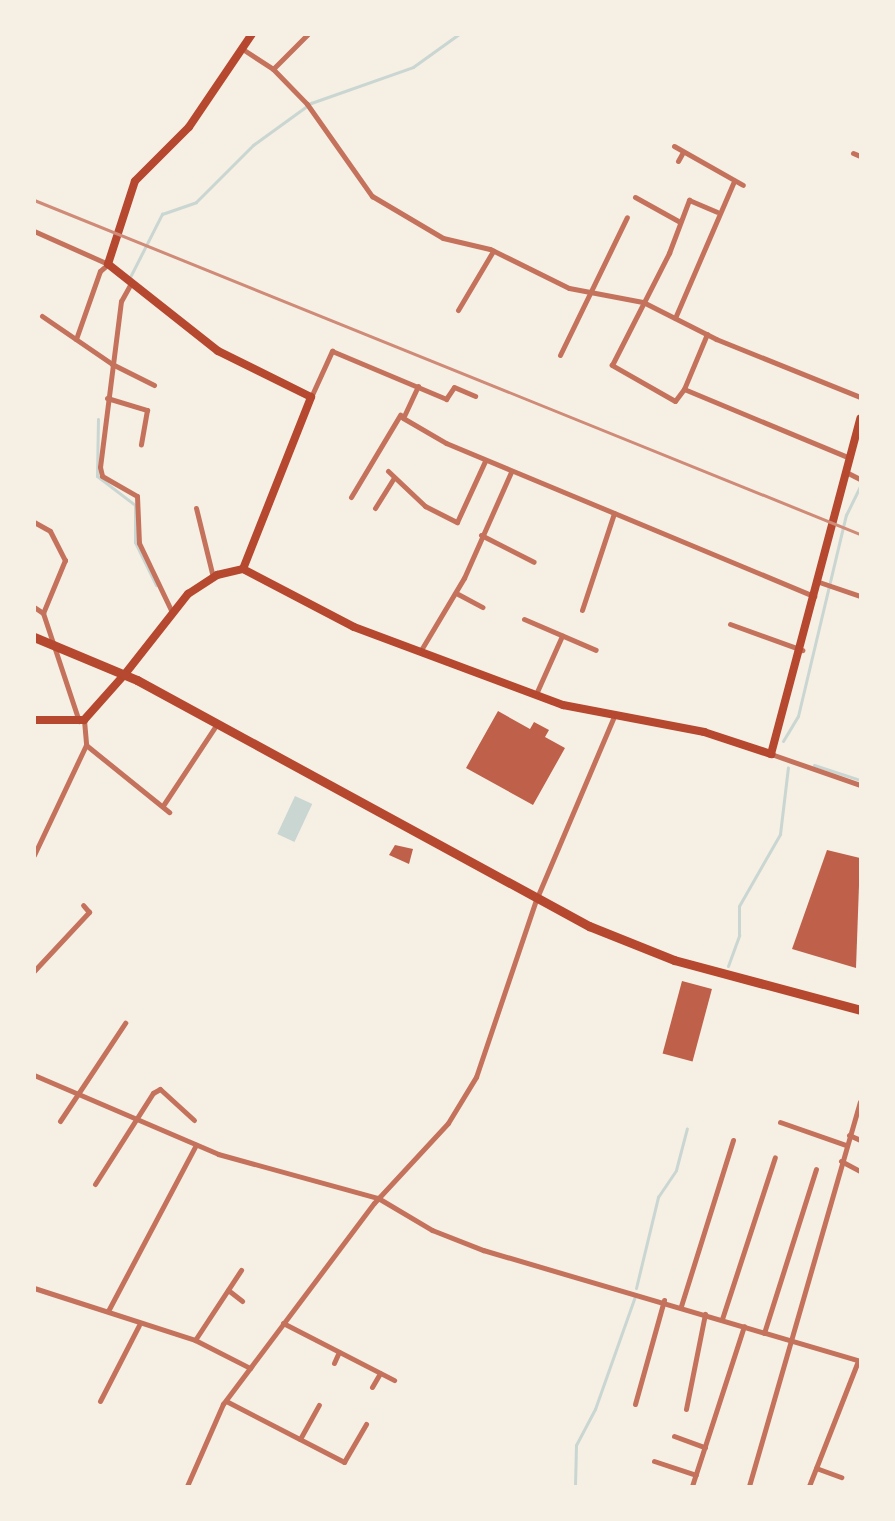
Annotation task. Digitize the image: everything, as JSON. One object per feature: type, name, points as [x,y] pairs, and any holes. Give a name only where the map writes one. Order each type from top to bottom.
[{"type":"highway","points":[[34,637],[125,674],[536,900],[674,960],[861,1010]]},
{"type":"main road","points":[[243,569],[311,397],[218,351],[130,285],[108,264],[135,181],[189,127],[244,50],[252,34]]},
{"type":"main road","points":[[34,720],[82,721],[125,674],[171,610],[213,577],[243,569],[354,627],[536,694],[614,716],[704,732],[771,754],[815,597],[826,584],[846,472],[861,419]]},
{"type":"street","points":[[273,69],[308,34]]},
{"type":"street","points":[[244,50],[273,69],[308,106],[372,196],[443,238],[493,251],[588,291],[643,302],[707,334],[861,397]]},
{"type":"street","points":[[674,146],[742,185]]},
{"type":"street","points":[[678,161],[683,152]]},
{"type":"street","points":[[853,153],[861,156]]},
{"type":"street","points":[[675,318],[717,212],[734,180]]},
{"type":"street","points":[[635,197],[680,222]]},
{"type":"street","points":[[707,334],[684,389],[675,401],[612,365],[680,222],[688,200],[717,212]]},
{"type":"street","points":[[560,355],[588,291],[627,217]]},
{"type":"street","points":[[34,231],[108,264],[100,271],[76,339]]},
{"type":"street","points":[[458,310],[493,251]]},
{"type":"street","points":[[130,285],[121,301],[107,398],[102,476],[137,496],[139,543],[171,610]]},
{"type":"street","points":[[42,316],[112,364],[154,385]]},
{"type":"street","points":[[311,397],[332,351],[446,399],[454,387],[475,396]]},
{"type":"street","points":[[418,386],[404,418],[485,461],[815,597]]},
{"type":"street","points":[[684,389],[850,458]]},
{"type":"street","points":[[107,398],[147,410],[141,444]]},
{"type":"street","points":[[351,497],[400,415]]},
{"type":"street","points":[[388,471],[425,506],[457,522],[485,461]]},
{"type":"street","points":[[421,650],[456,593],[511,472]]},
{"type":"street","points":[[846,472],[860,479]]},
{"type":"street","points":[[375,508],[394,478]]},
{"type":"street","points":[[380,500],[387,504]]},
{"type":"street","points":[[196,508],[213,577]]},
{"type":"street","points":[[582,610],[614,513]]},
{"type":"street","points":[[34,522],[50,531],[65,560],[43,613]]},
{"type":"street","points":[[481,535],[534,562]]},
{"type":"street","points":[[826,584],[861,596]]},
{"type":"street","points":[[456,593],[482,607]]},
{"type":"street","points":[[34,607],[43,613],[82,721],[86,745],[34,855]]},
{"type":"street","points":[[524,619],[596,650]]},
{"type":"street","points":[[730,624],[802,650]]},
{"type":"street","points":[[536,694],[562,636]]},
{"type":"street","points":[[187,1486],[226,1401],[378,1198],[447,1123],[476,1077],[495,1034],[536,900],[614,716]]},
{"type":"street","points":[[164,804],[217,724]]},
{"type":"street","points":[[86,745],[164,804],[169,812]]},
{"type":"street","points":[[771,754],[861,785]]},
{"type":"street","points":[[34,971],[89,912],[83,905]]},
{"type":"street","points":[[60,1121],[76,1090],[125,1023]]},
{"type":"street","points":[[34,1075],[76,1090],[196,1145],[378,1198],[432,1230],[483,1250],[664,1300],[792,1342],[859,1361],[809,1486]]},
{"type":"street","points":[[95,1184],[136,1118],[160,1089],[194,1120]]},
{"type":"street","points":[[749,1486],[792,1342],[841,1161],[861,1102]]},
{"type":"street","points":[[780,1122],[846,1145]]},
{"type":"street","points":[[849,1135],[861,1140]]},
{"type":"street","points":[[681,1306],[733,1140]]},
{"type":"street","points":[[108,1311],[196,1145]]},
{"type":"street","points":[[722,1319],[775,1157]]},
{"type":"street","points":[[841,1161],[861,1171]]},
{"type":"street","points":[[764,1333],[816,1169]]},
{"type":"street","points":[[195,1340],[241,1270]]},
{"type":"street","points":[[35,1289],[108,1311],[139,1325],[195,1340],[250,1368]]},
{"type":"street","points":[[228,1290],[242,1301]]},
{"type":"street","points":[[635,1404],[664,1300]]},
{"type":"street","points":[[686,1409],[705,1314]]},
{"type":"street","points":[[283,1323],[394,1380]]},
{"type":"street","points":[[100,1401],[139,1325]]},
{"type":"street","points":[[692,1486],[744,1326]]},
{"type":"street","points":[[334,1363],[339,1352]]},
{"type":"street","points":[[372,1387],[380,1373]]},
{"type":"street","points":[[226,1401],[344,1462],[366,1424]]},
{"type":"street","points":[[300,1439],[319,1405]]},
{"type":"street","points":[[674,1436],[705,1447]]},
{"type":"street","points":[[654,1461],[696,1475]]},
{"type":"street","points":[[816,1468],[841,1477]]},
{"type":"shaded area","points":[[295,796],[312,804],[294,842],[277,834]]},
{"type":"building","points":[[498,711],[530,729],[534,722],[549,730],[545,737],[565,748],[533,805],[466,768]]},
{"type":"building","points":[[395,845],[413,849],[409,864],[389,855]]},
{"type":"building","points":[[827,850],[860,858],[856,968],[792,949]]},
{"type":"building","points":[[682,981],[712,989],[693,1061],[663,1053]]},
{"type":"waterway","points":[[130,277],[162,214],[196,202],[253,145],[311,103],[413,67],[459,34]]},
{"type":"waterway","points":[[98,419],[97,476],[135,505],[135,542],[156,585]]},
{"type":"waterway","points":[[783,741],[798,716],[846,515],[860,486]]},
{"type":"waterway","points":[[814,765],[860,780]]},
{"type":"waterway","points":[[728,966],[739,935],[739,906],[780,834],[788,767]]},
{"type":"waterway","points":[[636,1288],[658,1197],[676,1170],[687,1128]]},
{"type":"waterway","points":[[575,1486],[576,1445],[595,1409],[635,1296]]},
{"type":"railway","points":[[34,200],[860,534]]}]
